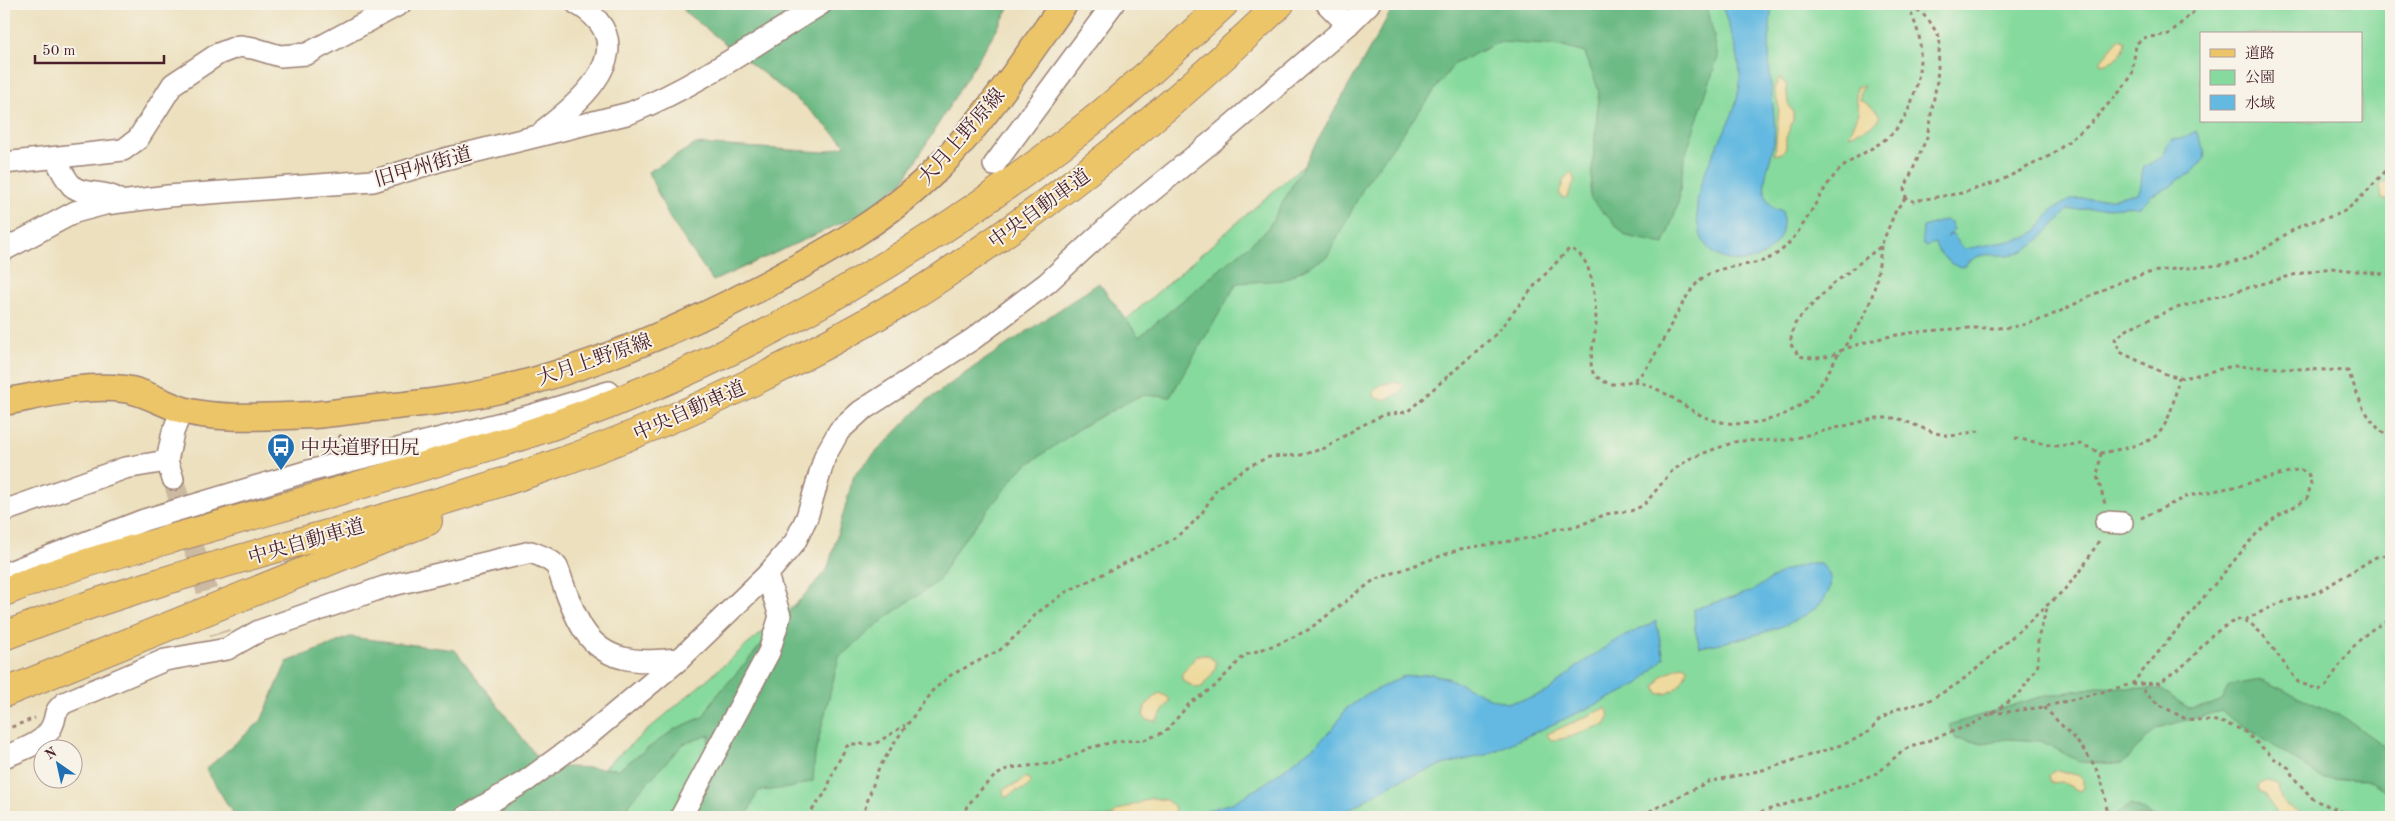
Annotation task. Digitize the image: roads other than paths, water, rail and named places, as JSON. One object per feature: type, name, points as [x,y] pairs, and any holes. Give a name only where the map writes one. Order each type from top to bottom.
[{"type":"highway","name":"中央自動車道","points":[[4,592],[130,550],[521,436],[627,396],[698,365],[807,312],[892,262],[975,209],[1065,142],[1150,72],[1224,4]]},
{"type":"highway","name":"中央自動車道","points":[[4,636],[140,589],[428,506],[544,468],[635,435],[716,400],[816,351],[908,298],[999,238],[1092,170],[1180,97],[1280,4]]},
{"type":"highway","points":[[4,693],[189,616],[310,571],[635,435]]},
{"type":"main road","name":"大月上野原線","points":[[4,402],[72,390],[102,387],[128,389],[149,395],[182,410],[226,416],[315,415],[464,398],[547,376],[607,356],[680,328],[824,254],[859,232],[913,191],[938,167],[971,129],[1064,4]]},
{"type":"street","points":[[4,163],[114,153],[130,146],[138,139],[173,84],[218,54],[239,46],[280,56],[306,54],[400,4]]},
{"type":"street","points":[[536,135],[566,114],[586,93],[608,57],[609,42],[604,28],[583,6],[577,4]]},
{"type":"street","name":"旧甲州街道","points":[[4,250],[75,212],[98,205],[168,196],[373,181],[536,135],[630,113],[724,64],[821,4]]},
{"type":"street","points":[[994,165],[1112,4]]},
{"type":"street","points":[[464,817],[526,782],[590,734],[680,659],[767,575],[795,542],[807,517],[825,456],[839,431],[861,411],[973,339],[1047,283],[1110,225],[1213,141],[1338,15],[1369,4]]},
{"type":"street","points":[[56,158],[73,187],[85,191],[106,193],[122,202]]},
{"type":"street","points":[[4,574],[153,517],[305,472],[529,416],[698,365]]},
{"type":"street","points":[[4,511],[125,468],[170,470],[173,432],[182,410]]},
{"type":"street","points":[[4,757],[34,745],[52,726],[54,711],[64,703],[164,660],[259,631],[384,587],[530,552],[546,558],[556,567],[575,617],[586,636],[602,650],[622,658],[645,661],[680,659]]},
{"type":"street","points":[[681,817],[770,652],[780,616],[767,575]]},
{"type":"water","points":[[1722,4],[1772,4],[1769,54],[1774,134],[1773,150],[1766,176],[1765,194],[1768,202],[1774,209],[1782,210],[1782,229],[1776,244],[1764,254],[1750,260],[1734,261],[1719,257],[1707,246],[1699,230],[1697,211],[1699,192],[1711,158],[1735,107],[1739,89],[1738,57]]},
{"type":"water","points":[[2196,131],[2204,150],[2205,157],[2201,163],[2192,173],[2179,179],[2170,187],[2152,195],[2141,206],[2068,210],[2045,234],[2026,249],[2010,255],[1983,255],[1970,261],[1963,267],[1954,265],[1946,259],[1935,243],[1926,246],[1923,242],[1923,227],[1945,220],[1951,222],[1954,230],[1947,237],[1952,234],[1964,249],[2027,238],[2037,230],[2053,209],[2072,199],[2114,198],[2138,193],[2144,167],[2164,155],[2167,145],[2171,140],[2181,139]]},
{"type":"water","points":[[1810,563],[1819,563],[1830,575],[1830,586],[1824,600],[1811,611],[1775,629],[1700,647],[1695,630],[1694,609],[1752,591],[1784,571]]},
{"type":"water","points":[[1656,621],[1664,658],[1640,683],[1486,755],[1442,765],[1398,781],[1336,817],[1183,817],[1232,803],[1263,785],[1316,745],[1333,728],[1346,709],[1364,696],[1401,677],[1432,674],[1450,679],[1490,698],[1506,703],[1528,699],[1547,692],[1579,665],[1613,642]]},
{"type":"tunnel","points":[[173,479],[220,634]]},
{"type":"place","name":"中央道野田尻","points":[[281,471]]}]
